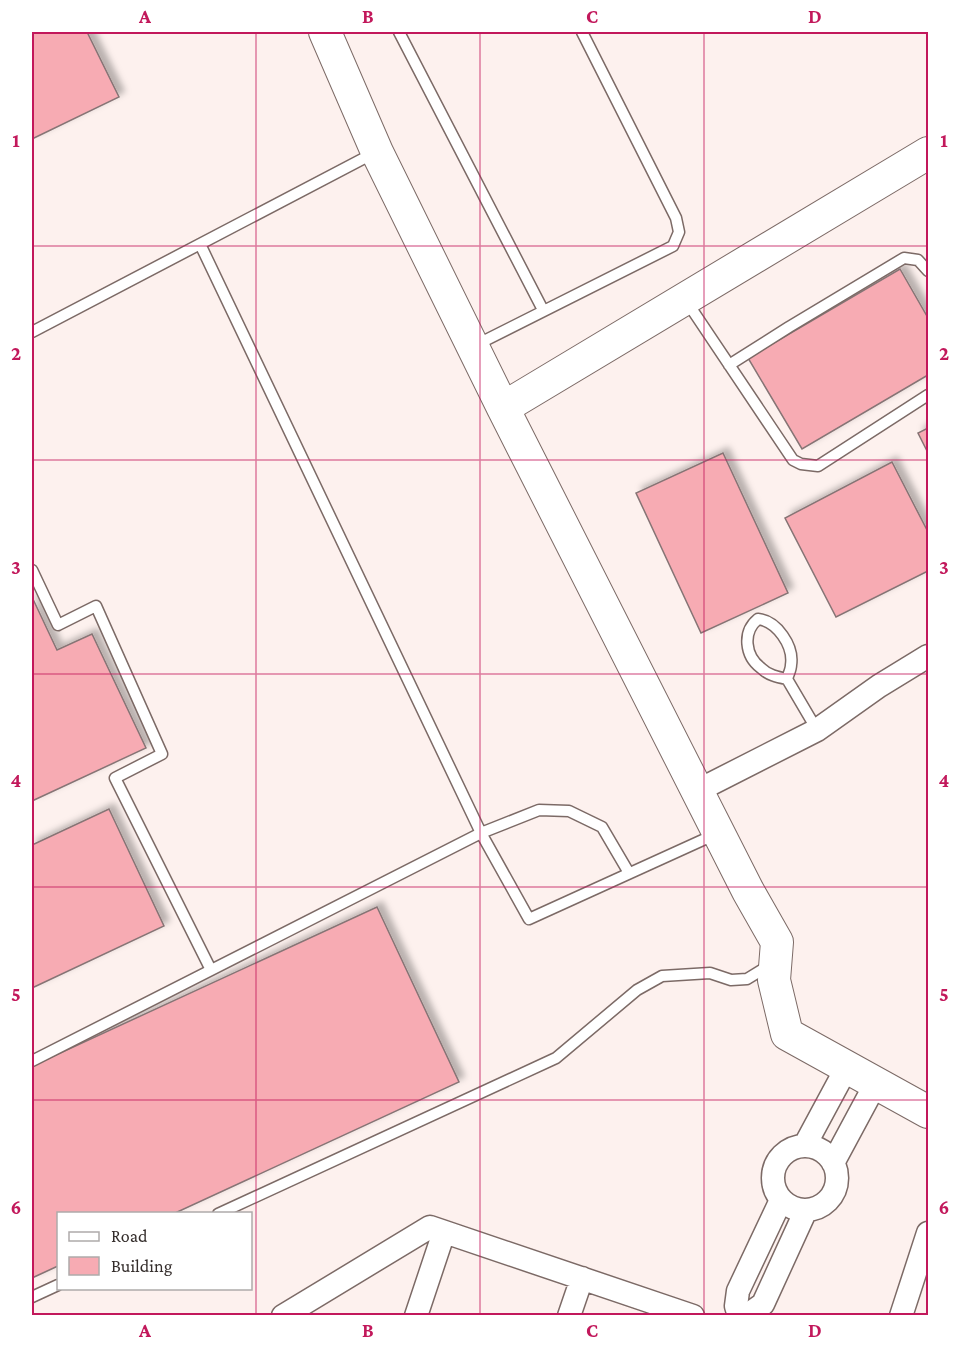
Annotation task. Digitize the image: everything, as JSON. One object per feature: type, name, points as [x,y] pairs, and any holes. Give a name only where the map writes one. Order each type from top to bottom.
[{"type":"street","points":[[326,32],[377,152],[503,408],[718,833],[777,942],[774,980],[787,1034],[928,1112]]},
{"type":"street","points":[[503,408],[928,153]]},
{"type":"street","points":[[697,790],[817,730],[879,686],[928,656]]},
{"type":"street","points":[[805,1145],[847,1067]]},
{"type":"street","points":[[833,1163],[876,1083]]},
{"type":"street","points":[[805,1145],[824,1152],[833,1163],[837,1177],[832,1196],[816,1208],[806,1210],[795,1209],[781,1200],[773,1187],[772,1177],[778,1158],[786,1151],[805,1145]]},
{"type":"street","points":[[739,1316],[736,1306],[738,1291],[781,1200]]},
{"type":"street","points":[[746,1316],[763,1304],[806,1210]]},
{"type":"street","points":[[283,1316],[430,1227],[693,1316]]},
{"type":"street","points":[[416,1316],[444,1232]]},
{"type":"street","points":[[901,1316],[928,1233]]},
{"type":"street","points":[[569,1316],[582,1278]]},
{"type":"lane","points":[[399,32],[543,310]]},
{"type":"lane","points":[[473,346],[674,246],[679,232],[676,218],[582,32]]},
{"type":"lane","points":[[32,332],[377,152]]},
{"type":"lane","points":[[200,244],[481,833],[529,919],[718,833]]},
{"type":"lane","points":[[729,365],[904,258],[918,260],[928,271]]},
{"type":"lane","points":[[686,299],[793,460],[801,464],[818,466],[928,395]]},
{"type":"lane","points":[[32,570],[58,625],[96,606],[162,754],[115,778],[211,970]]},
{"type":"lane","points":[[787,679],[791,665],[790,652],[785,640],[766,620],[758,619],[747,632],[748,645],[755,662],[772,675],[787,679],[817,730]]},
{"type":"lane","points":[[32,1061],[481,833],[539,810],[569,811],[602,827],[629,873]]},
{"type":"lane","points":[[222,1212],[556,1058],[636,990],[662,976],[710,973],[731,980],[747,979],[775,962]]},
{"type":"lane","points":[[32,1297],[57,1285]]},
{"type":"building","points":[[32,32],[87,32],[119,97],[32,139]]},
{"type":"building","points":[[900,269],[928,318],[928,375],[802,449],[748,358]]},
{"type":"building","points":[[928,428],[928,453],[918,433]]},
{"type":"building","points":[[723,453],[788,593],[701,633],[636,493]]},
{"type":"building","points":[[892,462],[928,532],[928,571],[836,617],[785,518]]},
{"type":"building","points":[[32,597],[57,650],[92,634],[146,748],[32,801]]},
{"type":"building","points":[[109,809],[164,926],[32,988],[32,845]]},
{"type":"building","points":[[377,907],[459,1082],[177,1212],[57,1212],[57,1266],[32,1278],[32,1066]]}]
